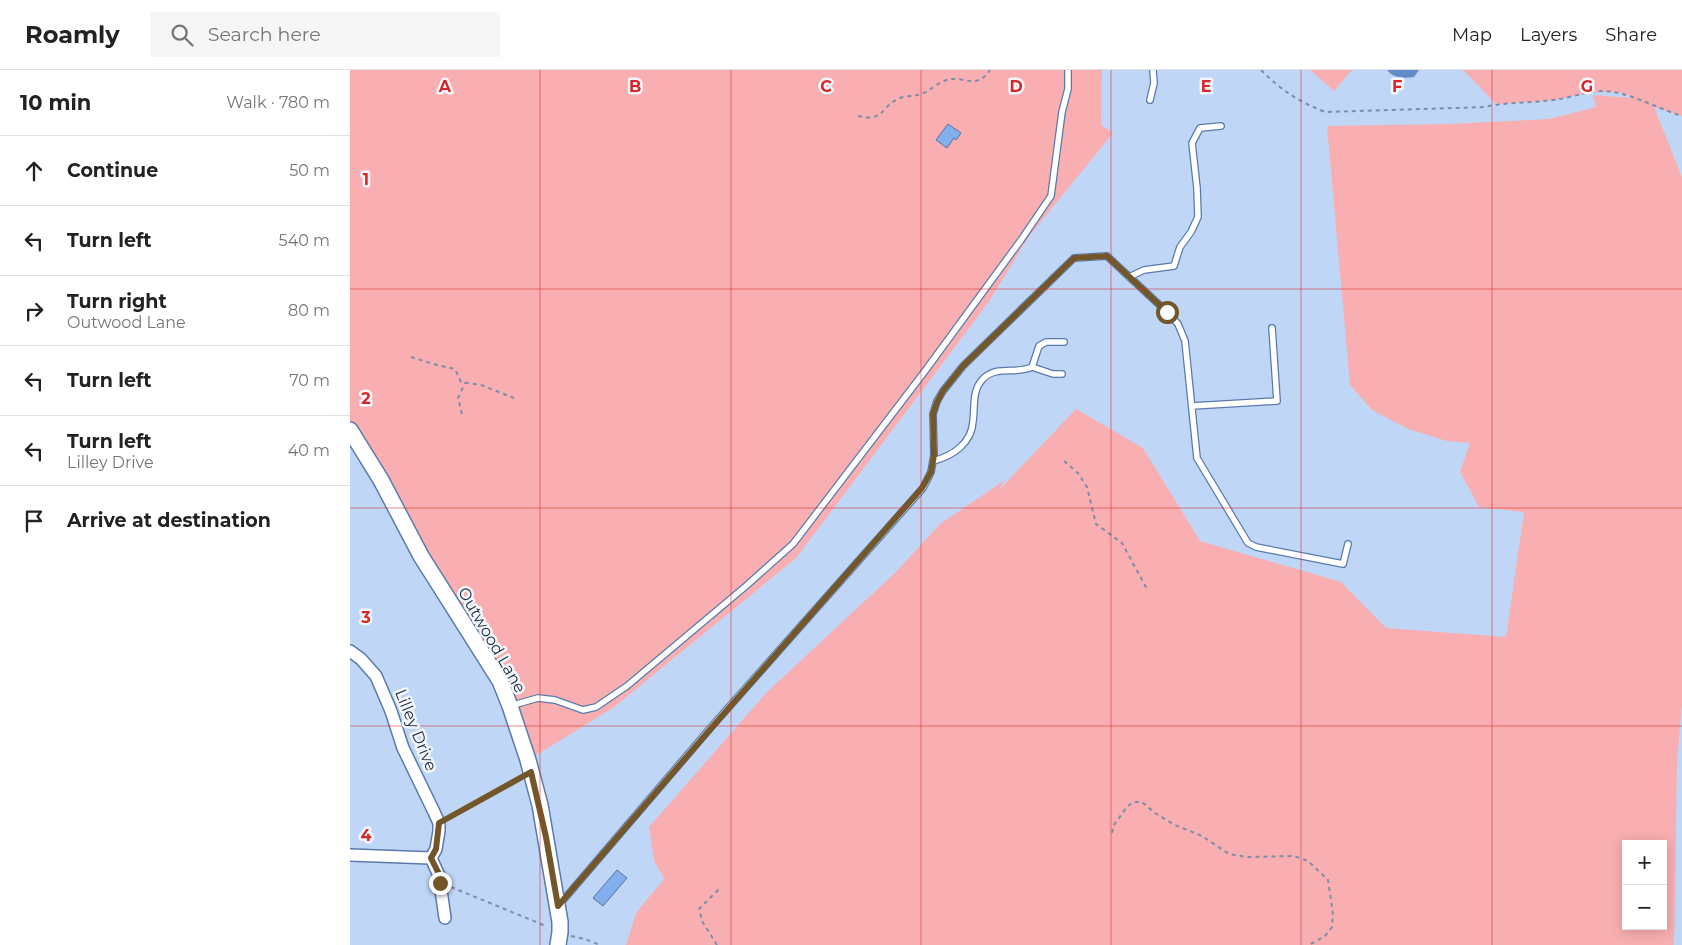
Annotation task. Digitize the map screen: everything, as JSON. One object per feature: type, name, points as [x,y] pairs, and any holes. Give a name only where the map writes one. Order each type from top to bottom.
[{"type":"main road","name":"Outwood Lane","points":[[350,430],[381,480],[421,556],[500,681],[531,772],[546,837],[558,906],[559,938]]},
{"type":"street","name":"Lilley Drive","points":[[350,651],[361,659],[376,676],[391,711],[402,748],[439,823]]},
{"type":"street","points":[[431,858],[436,849],[439,823]]},
{"type":"street","points":[[350,855],[431,858]]},
{"type":"street","points":[[431,858],[442,880],[440,883],[445,918]]},
{"type":"lane","points":[[510,706],[538,698],[555,700],[583,710],[596,707],[627,686],[794,544],[925,371],[1051,196],[1062,112],[1068,89],[1068,70]]},
{"type":"lane","points":[[1150,100],[1154,83],[1153,70]]},
{"type":"lane","points":[[1129,277],[1144,270],[1174,266],[1180,247],[1191,232],[1198,217],[1192,143],[1200,128],[1221,126]]},
{"type":"lane","points":[[558,906],[922,488],[931,472],[933,461],[933,414],[943,391],[963,366],[1074,258],[1107,256],[1178,324],[1185,341],[1196,458],[1248,543],[1256,547],[1343,564],[1348,544]]},
{"type":"lane","points":[[1192,406],[1277,401],[1272,328]]},
{"type":"lane","points":[[933,461],[945,458],[955,452],[971,432],[976,393],[981,381],[989,374],[998,371],[1024,371],[1032,367],[1039,346],[1046,342],[1064,342]]},
{"type":"lane","points":[[1032,367],[1053,374],[1062,374]]},
{"type":"path","points":[[858,116],[874,117],[898,98],[920,94],[947,80],[974,82],[984,77],[990,70]]},
{"type":"path","points":[[1261,70],[1275,84],[1302,103],[1325,112],[1484,107],[1554,100],[1592,92],[1611,91],[1631,96],[1682,116]]},
{"type":"path","points":[[411,357],[455,368],[461,382],[481,384],[514,398]]},
{"type":"path","points":[[462,414],[458,398],[465,383]]},
{"type":"path","points":[[1064,461],[1078,473],[1087,487],[1096,524],[1122,542],[1148,592]]},
{"type":"path","points":[[439,823],[531,772]]},
{"type":"path","points":[[1112,833],[1114,825],[1126,808],[1133,802],[1142,802],[1176,825],[1202,836],[1229,854],[1247,857],[1294,856],[1308,861],[1328,880],[1333,914],[1332,927],[1325,936],[1310,945]]},
{"type":"path","points":[[440,883],[559,938],[567,936],[585,939],[600,945]]},
{"type":"path","points":[[717,945],[702,922],[700,909],[720,888]]},
{"type":"shaded area","points":[[350,70],[1102,70],[1101,125],[1113,133],[1030,235],[988,303],[796,558],[613,708],[528,760],[510,706],[350,430]]},
{"type":"shaded area","points":[[1310,70],[1352,70],[1334,91]]},
{"type":"shaded area","points":[[1463,70],[1682,70],[1682,116],[1654,107],[1682,177],[1682,704],[1677,765],[1674,945],[626,945],[636,913],[664,879],[654,860],[649,827],[767,692],[896,572],[940,524],[1005,480],[997,492],[1076,409],[1143,448],[1200,541],[1341,582],[1386,628],[1506,637],[1524,512],[1479,507],[1460,472],[1470,443],[1447,441],[1408,429],[1372,410],[1350,385],[1327,126],[1448,124],[1549,119],[1596,107],[1593,95],[1634,98],[1614,92],[1604,92],[1554,100],[1495,103]]},
{"type":"water","points":[[1387,70],[1419,70],[1414,77],[1402,78],[1393,75]]},
{"type":"building","points":[[948,124],[961,133],[956,140],[954,138],[947,148],[936,140]]},
{"type":"building","points":[[617,870],[627,878],[603,906],[593,898]]},
{"type":"route","points":[[440,883],[442,880],[431,858],[436,849],[439,823],[531,772],[540,805],[558,906],[922,488],[931,472],[934,455],[933,414],[943,391],[963,366],[1074,258],[1107,256],[1167,312]]}]
